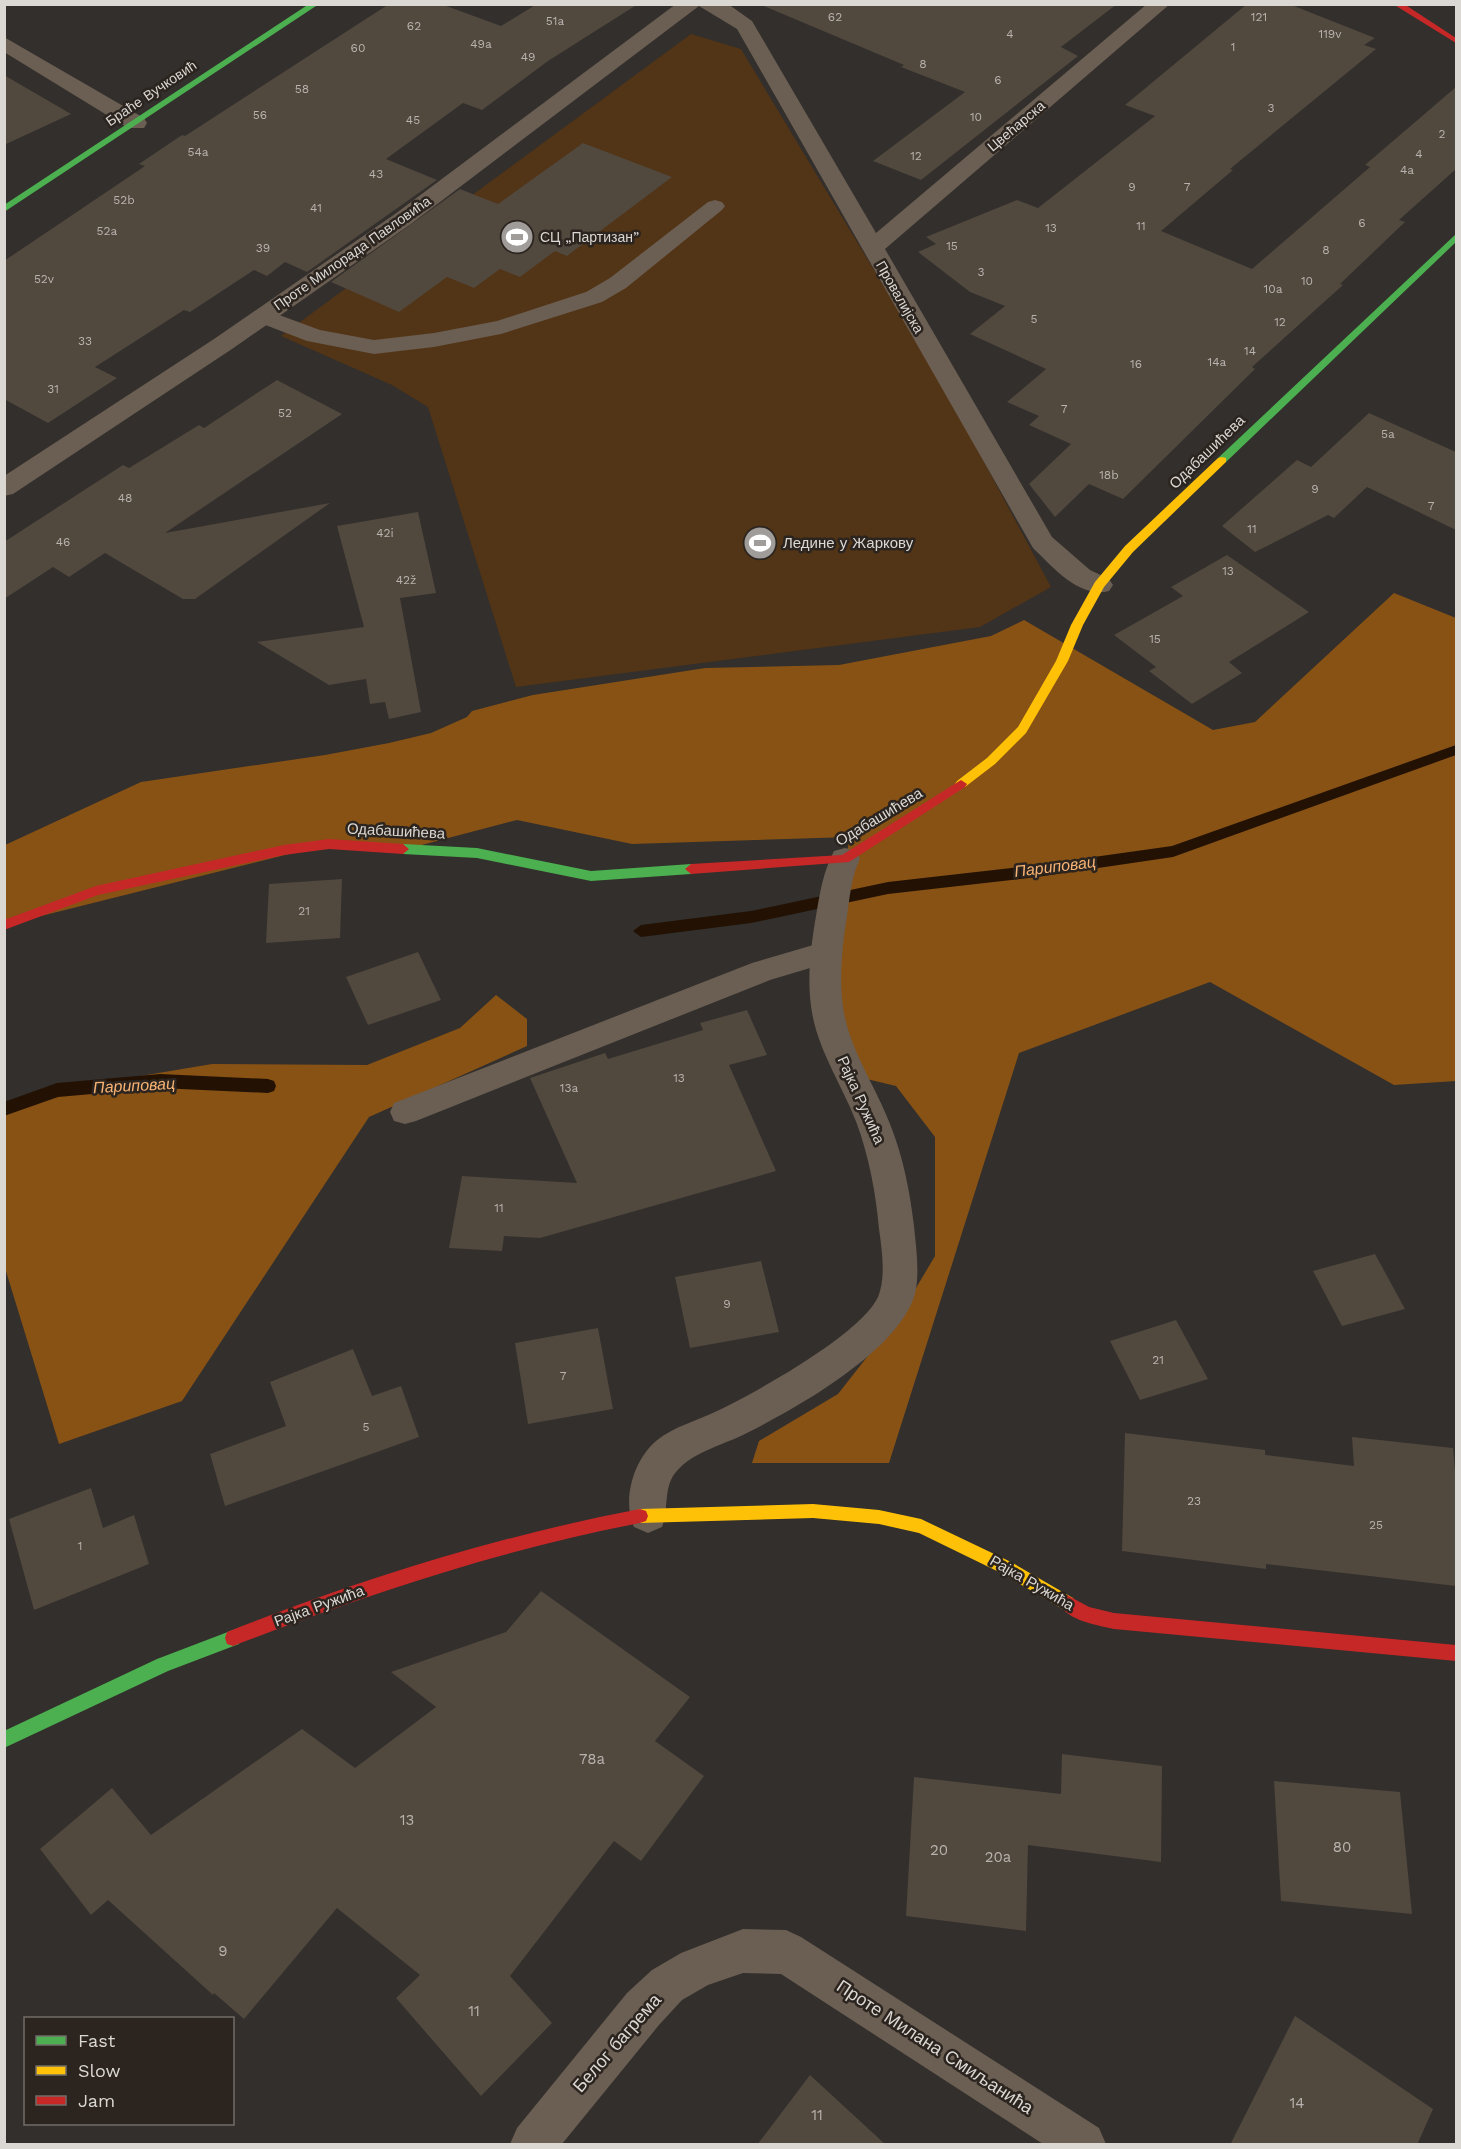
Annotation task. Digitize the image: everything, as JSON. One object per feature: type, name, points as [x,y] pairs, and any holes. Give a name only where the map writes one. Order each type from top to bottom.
[{"type":"street","name":"Браће Вучковић","points":[[4,209],[315,4]]},
{"type":"street","name":"Проте Милорада Павловића","points":[[4,488],[263,316],[403,219],[690,4]]},
{"type":"street","name":"Провалијска","points":[[708,4],[724,10],[745,25],[1042,542],[1080,576],[1099,585]]},
{"type":"street","name":"Цвећарска","points":[[872,248],[1160,4]]},
{"type":"street","points":[[1397,4],[1456,41]]},
{"type":"street","points":[[4,43],[136,123]]},
{"type":"street","name":"Одабашићева","points":[[4,925],[96,891],[284,850],[329,844],[477,853],[591,876],[842,865],[956,788],[991,761],[1022,730],[1062,661],[1077,625],[1099,585],[1129,549],[1456,237]]},
{"type":"street","name":"Рајка Ружића","points":[[648,1515],[651,1478],[667,1455],[684,1444],[730,1423],[833,1361],[857,1343],[893,1307],[897,1293],[900,1251],[884,1155],[873,1123],[836,1044],[827,1005],[827,952],[842,865]]},
{"type":"street","name":"Рајка Ружића","points":[[4,1740],[163,1665],[350,1593],[482,1551],[566,1528],[648,1515],[813,1511],[879,1517],[921,1526],[1005,1567],[1086,1614],[1114,1621],[1456,1653]]},
{"type":"street","name":"Белог багрема","points":[[533,2145],[644,2009],[668,1985],[696,1968],[743,1951],[786,1952]]},
{"type":"street","name":"Проте Милана Смиљанића","points":[[786,1952],[834,1980],[1083,2145]]},
{"type":"lane","points":[[263,316],[315,336],[374,347],[434,340],[501,327],[594,297],[618,282],[715,206]]},
{"type":"lane","points":[[405,1113],[762,971],[827,952]]},
{"type":"shaded area","points":[[691,34],[741,49],[939,378],[1051,587],[980,627],[516,687],[428,407],[392,385],[281,336]]},
{"type":"shaded area","points":[[1394,593],[1456,618],[1456,1081],[1394,1085],[1210,982],[1019,1053],[889,1463],[752,1463],[759,1441],[838,1394],[900,1315],[935,1256],[935,1137],[896,1086],[850,1075],[827,952],[850,837],[632,844],[517,820],[414,847],[329,844],[5,925],[5,845],[141,782],[325,755],[389,743],[431,733],[467,717],[472,711],[533,695],[705,668],[839,665],[991,636],[1024,620],[1213,730],[1255,722]]},
{"type":"shaded area","points":[[496,995],[527,1019],[527,1046],[369,1117],[182,1401],[59,1444],[5,1268],[4,1111],[57,1090],[212,1064],[367,1065],[460,1028]]},
{"type":"building","points":[[389,4],[441,4],[501,26],[537,4],[638,4],[548,61],[482,110],[463,103],[386,159],[437,180],[307,272],[285,262],[267,276],[254,270],[190,312],[184,310],[95,367],[117,378],[48,423],[4,399],[4,261],[145,166],[139,164],[182,135],[185,136]]},
{"type":"building","points":[[759,4],[1117,4],[1061,47],[1078,56],[921,180],[873,161],[965,92],[901,67],[904,65]]},
{"type":"building","points":[[1247,4],[1289,4],[1375,38],[1364,45],[1376,49],[1230,169],[1233,170],[1161,231],[1252,269],[1370,167],[1365,165],[1456,87],[1456,169],[1399,220],[1405,222],[1340,284],[1343,285],[1252,367],[1255,369],[1123,499],[1089,484],[1055,517],[1029,484],[1071,444],[1029,425],[1039,416],[1007,402],[1046,369],[970,334],[1005,306],[970,292],[918,252],[936,244],[926,237],[1017,200],[1038,208],[1155,116],[1125,105]]},
{"type":"building","points":[[4,75],[71,114],[4,145]]},
{"type":"building","name":"СЦ „Партизан”","points":[[583,143],[672,177],[567,256],[555,251],[520,277],[500,269],[474,288],[447,277],[399,312],[331,282],[460,189],[498,204]]},
{"type":"building","points":[[277,380],[342,414],[165,533],[330,503],[195,599],[183,599],[105,553],[69,577],[53,567],[4,599],[4,542],[123,465],[129,468],[199,425],[204,428]]},
{"type":"building","points":[[1369,413],[1456,452],[1456,530],[1367,487],[1334,518],[1328,515],[1255,552],[1222,526],[1297,460],[1311,467]]},
{"type":"building","points":[[418,512],[436,593],[400,598],[421,712],[389,719],[385,702],[370,704],[366,679],[329,685],[257,642],[364,627],[337,526]]},
{"type":"building","points":[[1227,555],[1309,612],[1229,662],[1242,673],[1192,704],[1149,671],[1156,667],[1114,635],[1183,596],[1171,587]]},
{"type":"building","points":[[342,879],[340,938],[266,943],[269,884]]},
{"type":"building","points":[[418,952],[441,1000],[368,1025],[346,977]]},
{"type":"building","points":[[747,1010],[767,1055],[729,1065],[776,1171],[540,1238],[504,1236],[502,1251],[449,1248],[462,1176],[577,1183],[530,1078],[605,1053],[608,1059],[703,1030],[700,1023]]},
{"type":"building","points":[[1375,1254],[1405,1309],[1342,1326],[1313,1271]]},
{"type":"building","points":[[761,1261],[779,1332],[690,1348],[675,1277]]},
{"type":"building","points":[[1176,1320],[1208,1379],[1140,1400],[1110,1341]]},
{"type":"building","points":[[598,1328],[613,1409],[528,1424],[515,1343]]},
{"type":"building","points":[[353,1349],[372,1396],[401,1386],[419,1437],[225,1506],[210,1454],[286,1426],[270,1382]]},
{"type":"building","points":[[1125,1433],[1265,1450],[1265,1455],[1354,1466],[1352,1437],[1453,1448],[1456,1482],[1456,1586],[1266,1564],[1266,1569],[1122,1551]]},
{"type":"building","points":[[91,1488],[103,1528],[134,1515],[149,1564],[34,1610],[9,1519]]},
{"type":"building","points":[[541,1591],[690,1697],[655,1741],[704,1776],[641,1861],[614,1841],[510,1976],[552,2023],[481,2096],[396,1998],[420,1975],[337,1908],[244,2019],[214,1993],[213,1995],[108,1900],[91,1915],[40,1849],[112,1788],[151,1835],[302,1729],[355,1768],[436,1707],[391,1672],[506,1632]]},
{"type":"building","points":[[1062,1754],[1162,1766],[1161,1862],[1028,1845],[1026,1931],[906,1916],[914,1777],[1061,1794]]},
{"type":"building","points":[[1274,1781],[1400,1792],[1412,1914],[1281,1901]]},
{"type":"building","points":[[1295,2016],[1433,2109],[1417,2145],[1230,2145]]},
{"type":"building","points":[[810,2075],[886,2145],[757,2145]]},
{"type":"waterway","name":"Париповац","points":[[641,931],[751,917],[888,888],[1037,871],[1173,851],[1456,750]]},
{"type":"waterway","name":"Париповац","points":[[4,1109],[57,1090],[160,1081],[268,1086]]},
{"type":"traffic: fast","points":[[4,209],[315,4]]},
{"type":"traffic: fast","points":[[1222,460],[1456,237]]},
{"type":"traffic: fast","points":[[403,849],[477,853],[591,876],[691,869]]},
{"type":"traffic: fast","points":[[4,1740],[163,1665],[233,1638]]},
{"type":"traffic: slow","points":[[961,784],[991,761],[1022,730],[1062,661],[1077,625],[1099,585],[1129,549],[1222,460]]},
{"type":"traffic: slow","points":[[640,1516],[813,1511],[879,1517],[921,1526],[1005,1567],[1067,1603]]},
{"type":"traffic: jam","points":[[1397,4],[1456,41]]},
{"type":"traffic: jam","points":[[691,869],[845,859],[961,784]]},
{"type":"traffic: jam","points":[[4,925],[96,891],[284,850],[329,844],[403,849]]},
{"type":"traffic: jam","points":[[233,1638],[383,1583],[484,1552],[587,1526],[640,1516]]},
{"type":"traffic: jam","points":[[1067,1603],[1086,1614],[1114,1621],[1456,1653]]},
{"type":"place","name":"СЦ „Партизан”","points":[[517,237]]},
{"type":"place","name":"Ледине у Жаркову","points":[[760,543]]}]
